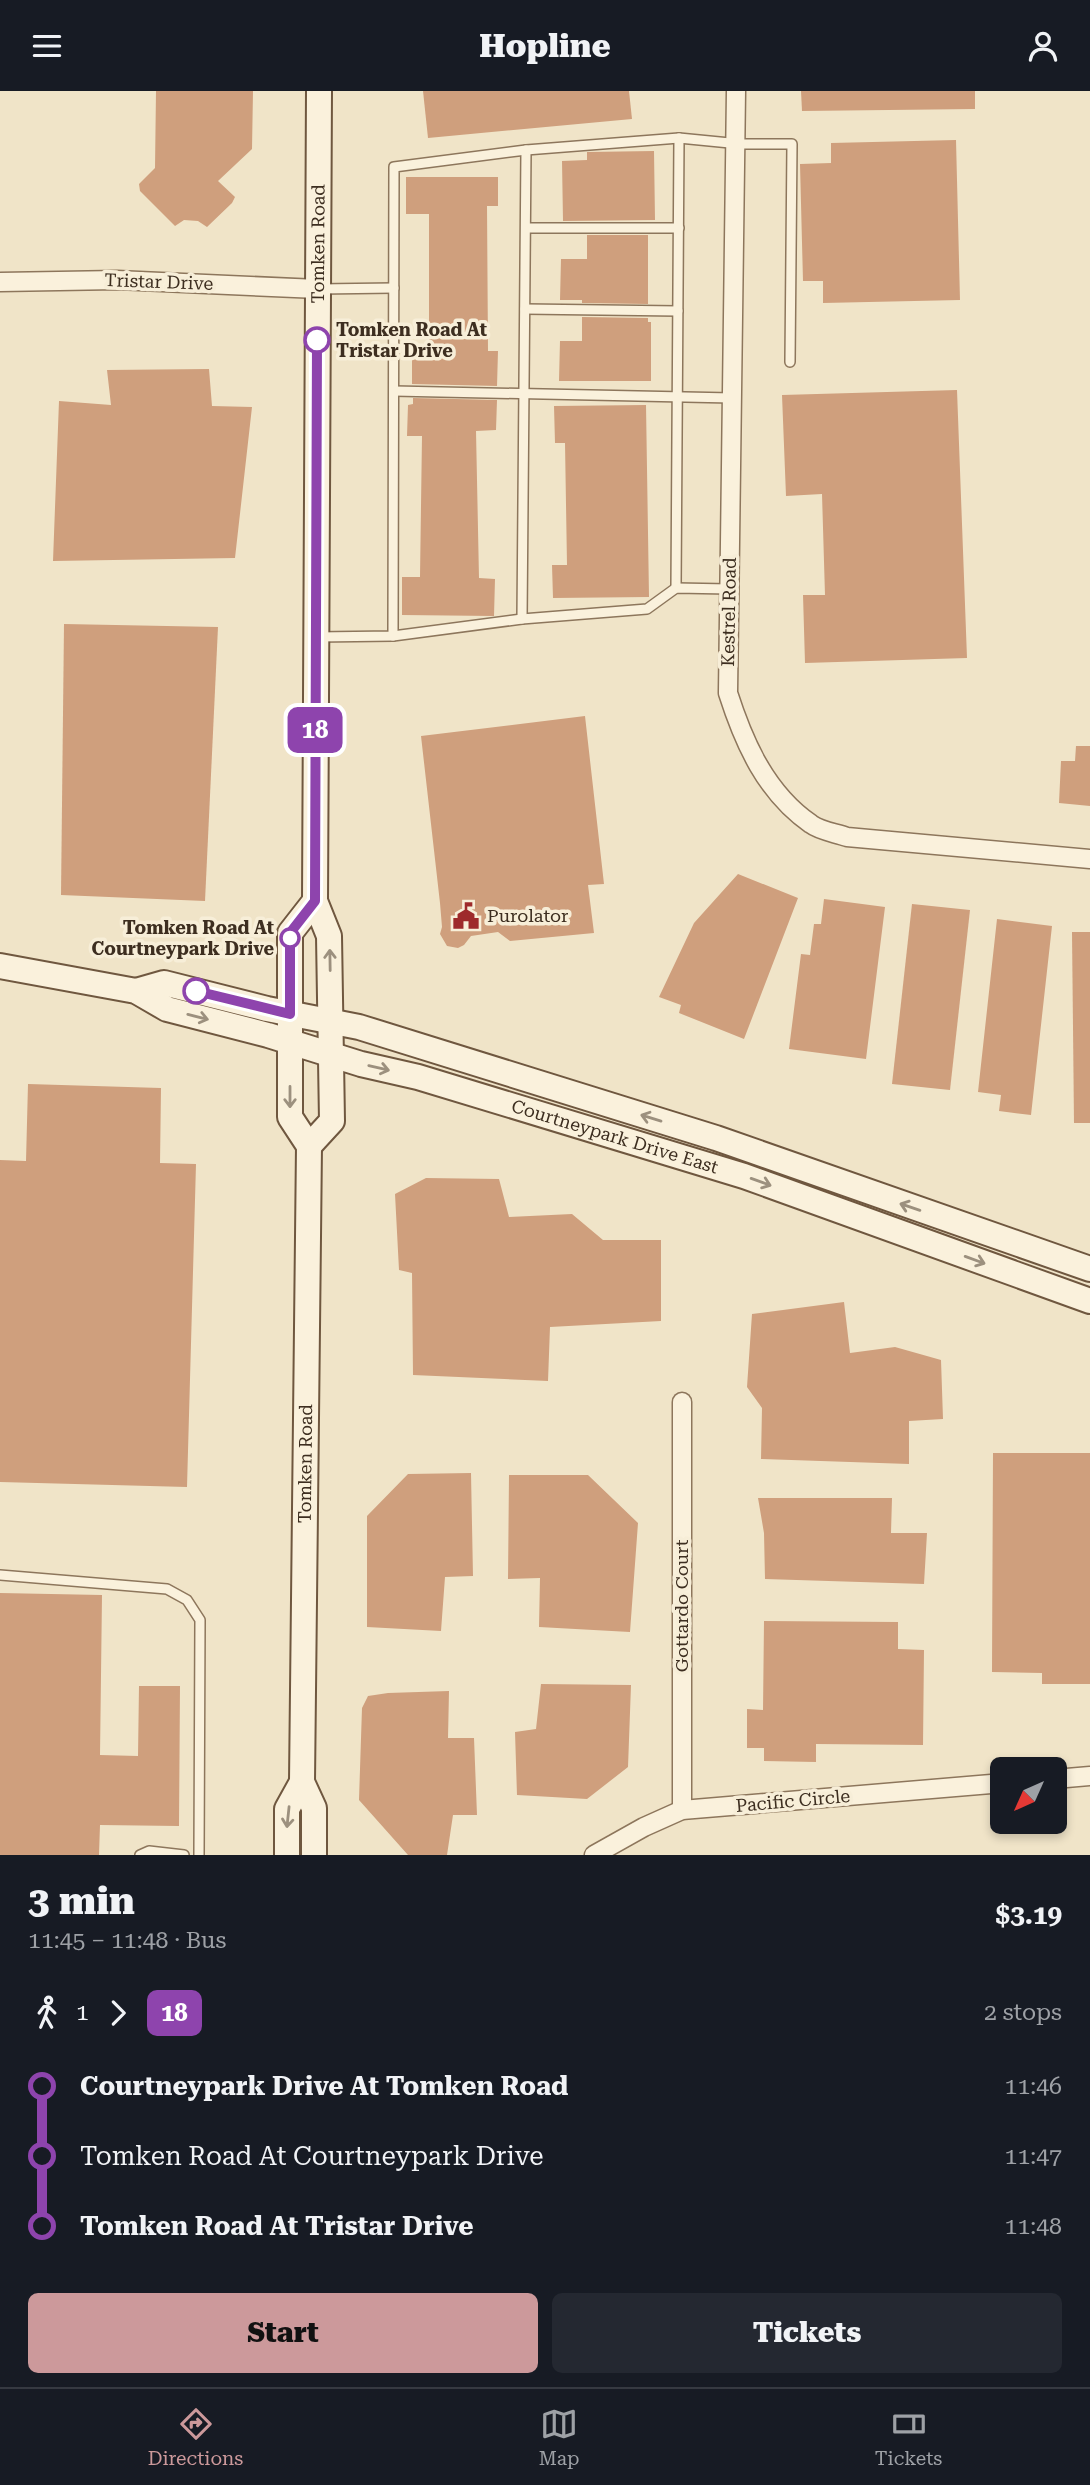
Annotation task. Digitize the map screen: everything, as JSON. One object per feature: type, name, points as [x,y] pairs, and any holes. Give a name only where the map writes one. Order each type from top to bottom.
[{"type":"main road","name":"Tomken Road","points":[[314,1855],[313,1808],[302,1782],[309,1146],[332,1121],[330,936],[315,901],[319,91]]},
{"type":"main road","points":[[309,1146],[290,1117],[290,933],[315,901]]},
{"type":"main road","name":"Courtneypark Drive East","points":[[0,966],[136,991],[167,1010],[418,1077],[744,1176],[1090,1301]]},
{"type":"main road","name":"Courtneypark Drive East","points":[[136,991],[164,983],[290,1014],[359,1027],[716,1138],[1090,1269]]},
{"type":"main road","name":"Tomken Road","points":[[287,1855],[287,1809],[302,1782]]},
{"type":"street","name":"Kestrel Road","points":[[736,91],[728,693],[741,734],[761,773],[785,801],[812,826],[847,837],[1090,859]]},
{"type":"street","name":"Tristar Drive","points":[[0,282],[117,280],[318,289]]},
{"type":"street","name":"Gottardo Court","points":[[682,1402],[682,1810]]},
{"type":"street","points":[[1068,1778],[1090,1776]]},
{"type":"street","name":"Pacific Circle","points":[[594,1855],[644,1827],[682,1810],[990,1784]]},
{"type":"lane","points":[[676,587],[680,138]]},
{"type":"lane","points":[[393,636],[394,167],[526,150],[680,138],[792,144],[790,362]]},
{"type":"lane","points":[[522,619],[526,150]]},
{"type":"lane","points":[[526,228],[679,228]]},
{"type":"lane","points":[[318,289],[394,288]]},
{"type":"lane","points":[[525,309],[678,311]]},
{"type":"lane","points":[[394,391],[732,398]]},
{"type":"lane","points":[[315,637],[393,636],[522,619],[648,609],[676,587],[729,589]]},
{"type":"lane","points":[[0,1575],[167,1589],[187,1600],[200,1620],[199,1855]]},
{"type":"lane","points":[[140,1855],[149,1850],[184,1855]]},
{"type":"building","points":[[156,91],[253,91],[252,149],[218,181],[235,197],[207,227],[198,221],[184,220],[175,226],[140,191],[139,184],[155,168]]},
{"type":"building","points":[[423,91],[629,91],[632,119],[428,138]]},
{"type":"building","points":[[801,91],[975,91],[975,109],[802,111]]},
{"type":"building","points":[[956,140],[960,300],[823,303],[823,281],[803,281],[800,164],[831,163],[831,143]]},
{"type":"building","points":[[654,151],[655,220],[563,221],[562,161],[587,160],[587,152]]},
{"type":"building","points":[[406,177],[498,177],[498,206],[487,206],[488,351],[498,351],[497,386],[412,384],[412,347],[429,347],[429,214],[406,214]]},
{"type":"building","points":[[587,235],[648,235],[648,304],[560,300],[561,259],[587,259]]},
{"type":"building","points":[[582,317],[648,318],[648,322],[651,322],[651,381],[559,381],[560,341],[582,341]]},
{"type":"building","points":[[209,369],[212,406],[252,407],[235,558],[53,561],[59,401],[111,405],[107,370]]},
{"type":"building","points":[[957,390],[967,658],[805,663],[803,595],[825,595],[822,494],[786,496],[782,395]]},
{"type":"building","points":[[413,398],[497,400],[496,430],[476,431],[479,578],[495,579],[494,616],[402,615],[402,577],[420,577],[422,436],[407,436],[408,405],[413,404]]},
{"type":"building","points":[[646,405],[649,597],[553,598],[552,565],[567,565],[565,443],[555,443],[554,406]]},
{"type":"building","points":[[64,624],[218,627],[205,901],[61,895]]},
{"type":"building","name":"Purolator","points":[[585,716],[604,884],[588,885],[594,933],[510,941],[498,932],[471,936],[458,948],[447,946],[440,934],[440,903],[421,736]]},
{"type":"building","points":[[1076,746],[1090,746],[1090,806],[1059,803],[1061,761],[1075,761]]},
{"type":"building","points":[[738,874],[798,898],[744,1039],[679,1013],[681,1005],[659,997],[694,923]]},
{"type":"building","points":[[824,899],[885,907],[866,1059],[789,1049],[801,954],[810,955],[814,924],[821,924]]},
{"type":"building","points":[[912,904],[970,910],[950,1090],[892,1084]]},
{"type":"building","points":[[997,919],[1052,926],[1031,1115],[999,1111],[1001,1095],[978,1092]]},
{"type":"building","points":[[1072,932],[1090,932],[1090,1123],[1074,1123]]},
{"type":"building","points":[[28,1084],[161,1088],[160,1163],[196,1164],[187,1487],[0,1482],[0,1160],[26,1161]]},
{"type":"building","points":[[426,1178],[499,1179],[509,1217],[572,1214],[603,1240],[661,1240],[661,1321],[550,1327],[548,1381],[413,1375],[412,1273],[399,1270],[395,1194]]},
{"type":"building","points":[[844,1302],[850,1353],[895,1347],[941,1360],[943,1419],[909,1421],[909,1464],[761,1459],[762,1408],[747,1387],[752,1314]]},
{"type":"building","points":[[993,1453],[1090,1453],[1090,1684],[1042,1684],[1042,1673],[992,1672]]},
{"type":"building","points":[[471,1473],[473,1576],[445,1577],[441,1631],[367,1627],[367,1516],[408,1474]]},
{"type":"building","points":[[509,1475],[588,1475],[638,1523],[630,1632],[539,1627],[540,1578],[508,1579]]},
{"type":"building","points":[[758,1498],[892,1498],[891,1533],[927,1533],[924,1584],[765,1579],[764,1533]]},
{"type":"building","points":[[0,1593],[102,1595],[100,1755],[138,1756],[139,1686],[180,1686],[179,1826],[100,1825],[99,1855],[0,1855]]},
{"type":"building","points":[[764,1621],[898,1622],[898,1649],[924,1650],[923,1745],[816,1744],[816,1762],[764,1761],[764,1748],[747,1748],[747,1709],[763,1710]]},
{"type":"building","points":[[541,1684],[631,1685],[628,1767],[587,1799],[517,1795],[515,1732],[536,1729]]},
{"type":"building","points":[[449,1691],[448,1738],[474,1738],[477,1815],[453,1815],[447,1855],[408,1855],[359,1800],[362,1708],[368,1696]]},
{"type":"bus line","name":"18","points":[[196,991],[290,1014],[290,933],[315,901],[317,340]]},
{"type":"place","name":"Tomken Road At Tristar Drive","points":[[317,340]]},
{"type":"place","name":"Purolator","points":[[466,916]]},
{"type":"place","name":"Tomken Road At Courtneypark Drive","points":[[290,938]]}]
